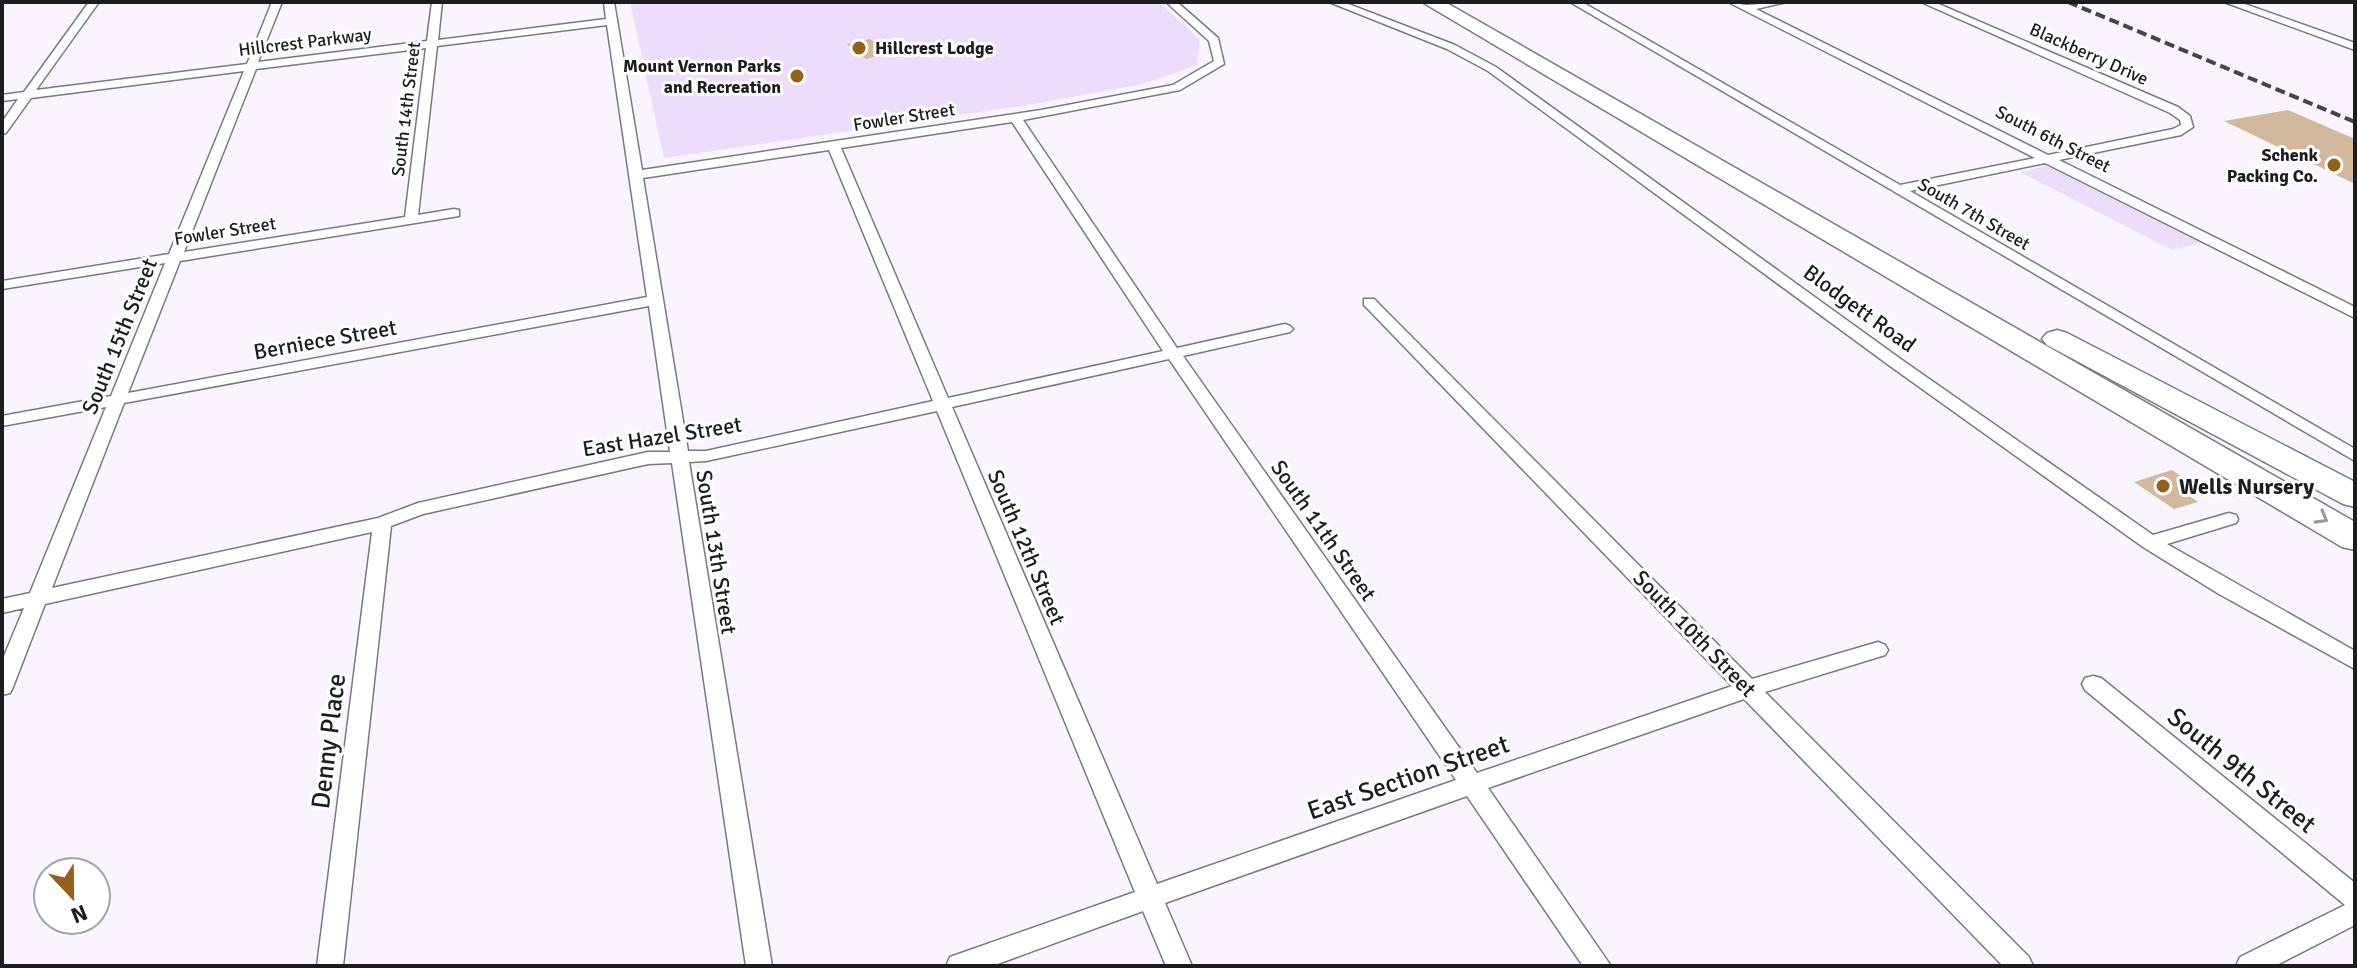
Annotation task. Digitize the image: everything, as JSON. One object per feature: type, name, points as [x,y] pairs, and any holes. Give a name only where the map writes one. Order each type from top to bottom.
[{"type":"highway","points":[[1431,2],[2355,538]]},
{"type":"highway","points":[[1458,2],[2355,513]]},
{"type":"highway","points":[[1944,279],[2355,496]]},
{"type":"street","points":[[2,130],[94,2]]},
{"type":"street","name":"South 15th Street","points":[[2,687],[277,2]]},
{"type":"street","name":"South 14th Street","points":[[411,220],[437,2]]},
{"type":"street","name":"South 13th Street","points":[[609,2],[759,966]]},
{"type":"street","name":"Fowler Street","points":[[636,175],[1015,118],[1176,88],[1220,62],[1214,40],[1171,2]]},
{"type":"street","name":"Blodgett Road","points":[[1334,2],[1451,47],[1492,69],[1896,363],[2150,542],[2226,589],[2355,661]]},
{"type":"street","name":"South 7th Street","points":[[1575,2],[2355,456]]},
{"type":"street","points":[[1739,5],[1782,2]]},
{"type":"street","name":"Blackberry Drive","points":[[1926,2],[2174,110],[2186,119],[2187,127],[2177,132],[2048,158]]},
{"type":"street","points":[[2229,2],[2355,47]]},
{"type":"street","name":"South 6th Street","points":[[1739,5],[2355,313]]},
{"type":"street","name":"Hillcrest Parkway","points":[[2,98],[613,21]]},
{"type":"street","name":"South 11th Street","points":[[1015,118],[1173,354],[1598,966]]},
{"type":"street","name":"South 12th Street","points":[[834,146],[1179,966]]},
{"type":"street","points":[[1897,190],[2048,158]]},
{"type":"street","name":"Fowler Street","points":[[2,285],[454,213]]},
{"type":"street","name":"Berniece Street","points":[[2,421],[656,300]]},
{"type":"street","name":"South 10th Street","points":[[1369,302],[2020,966]]},
{"type":"street","name":"East Hazel Street","points":[[2,606],[382,523],[418,509],[648,458],[706,456],[1285,329]]},
{"type":"street","points":[[2150,542],[2229,519]]},
{"type":"street","name":"Denny Place","points":[[330,966],[382,523]]},
{"type":"street","name":"East Section Street","points":[[959,966],[1151,900],[1319,837],[1749,689],[1878,650]]},
{"type":"street","name":"South 9th Street","points":[[2093,684],[2355,898]]},
{"type":"street","points":[[2249,966],[2355,912]]},
{"type":"shaded area","points":[[630,2],[1159,2],[1200,40],[1197,65],[1143,84],[1022,106],[664,158]]},
{"type":"shaded area","points":[[2047,166],[2201,243],[2172,250],[2020,172]]},
{"type":"building","name":"Hillcrest Lodge","points":[[870,39],[889,53],[866,59],[847,44]]},
{"type":"building","name":"Schenk Packing Co.","points":[[2288,110],[2355,139],[2355,184],[2224,121]]},
{"type":"building","name":"Wells Nursery","points":[[2172,470],[2192,484],[2178,488],[2198,502],[2174,509],[2134,482]]},
{"type":"railway","points":[[2068,2],[2355,122]]},
{"type":"place","name":"Hillcrest Lodge","points":[[859,48]]},
{"type":"place","name":"Mount Vernon Parks and Recreation","points":[[797,76]]},
{"type":"place","name":"Schenk Packing Co.","points":[[2334,165]]},
{"type":"place","name":"Wells Nursery","points":[[2163,486]]}]
